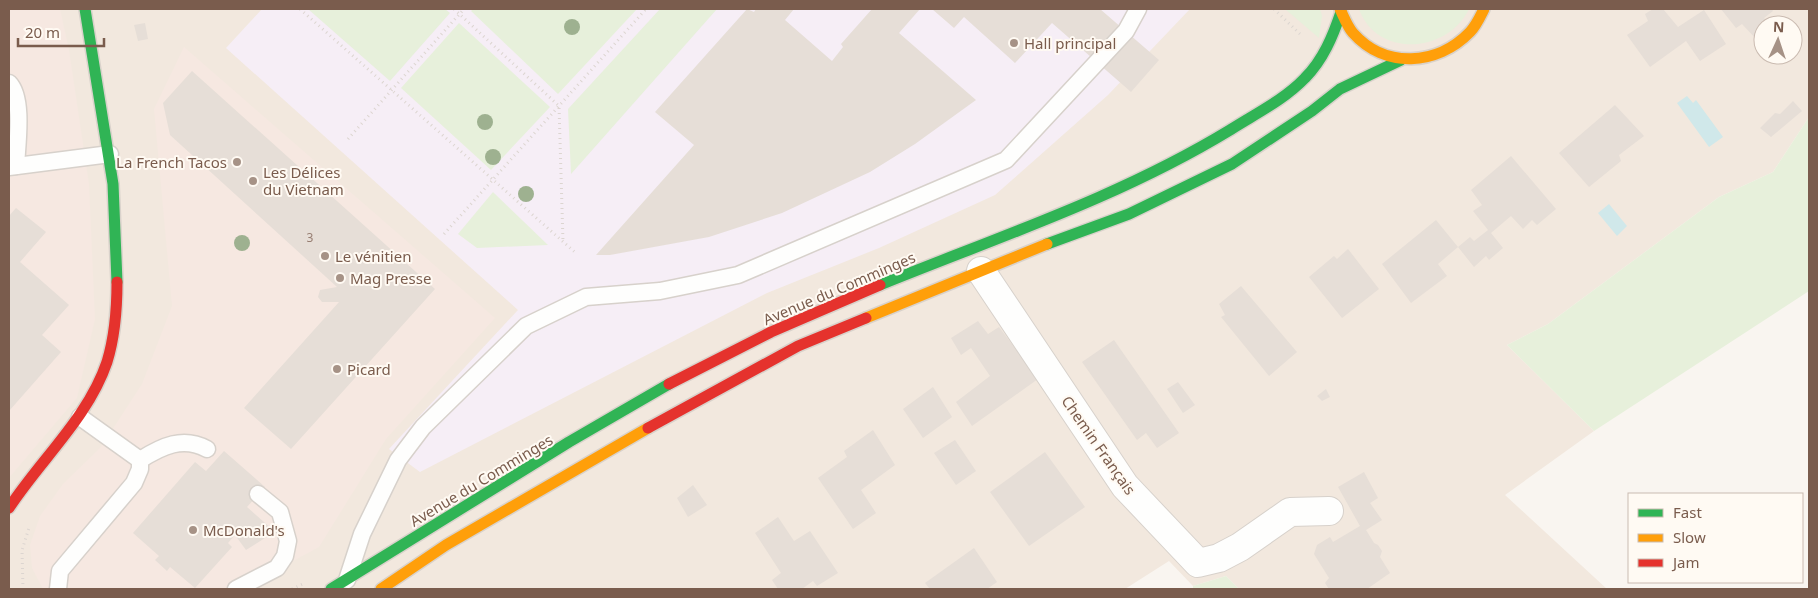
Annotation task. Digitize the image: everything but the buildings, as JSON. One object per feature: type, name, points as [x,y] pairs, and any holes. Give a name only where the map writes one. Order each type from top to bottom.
[{"type":"main road","points":[[9,508],[21,487],[80,417],[103,372],[113,339],[118,260],[114,183],[85,9]]},
{"type":"main road","points":[[1341,11],[1354,33],[1365,44],[1378,52],[1401,60],[1421,60],[1450,50],[1472,31],[1484,9]]},
{"type":"main road","name":"Avenue du Comminges","points":[[331,589],[649,395],[780,328],[894,279],[976,249],[1150,176],[1201,150],[1275,102],[1310,73],[1332,37],[1341,11]]},
{"type":"main road","points":[[381,589],[446,545],[575,469],[798,346],[1013,256],[1129,214],[1224,168],[1312,110],[1340,88],[1401,60]]},
{"type":"street","name":"Chemin Français","points":[[981,271],[1125,486],[1198,563],[1219,558],[1240,547],[1290,512],[1329,511]]},
{"type":"lane","points":[[347,580],[362,534],[398,460],[423,426],[526,326],[586,297],[660,291],[738,275],[1006,160],[1126,31],[1138,9]]},
{"type":"lane","points":[[9,83],[13,88],[18,108],[12,166],[110,154]]},
{"type":"lane","points":[[80,417],[140,460]]},
{"type":"lane","points":[[140,460],[157,450],[177,442],[196,443],[207,449]]},
{"type":"lane","points":[[58,589],[60,571],[134,483],[140,469],[140,460]]},
{"type":"lane","points":[[236,589],[277,568],[285,556],[288,541],[280,512],[258,494]]},
{"type":"path","points":[[300,9],[577,254]]},
{"type":"path","points":[[454,9],[559,106],[563,242]]},
{"type":"path","points":[[348,139],[464,9]]},
{"type":"path","points":[[444,234],[646,9]]},
{"type":"path","points":[[1274,9],[1300,32]]},
{"type":"shaded area","points":[[9,9],[1809,9],[1809,117],[1773,172],[1719,197],[1548,324],[1507,345],[1594,431],[1505,495],[1607,589],[1239,589],[1226,576],[1193,586],[1169,561],[1125,589],[9,589]]},
{"type":"shaded area","points":[[9,9],[60,9],[69,50],[89,184],[95,319],[77,398],[9,478]]},
{"type":"shaded area","points":[[262,9],[1190,9],[1108,95],[995,195],[879,248],[767,293],[420,472],[389,449],[518,310],[226,48]]},
{"type":"shaded area","points":[[184,47],[495,318],[386,439],[319,547],[241,589],[43,589],[32,568],[30,545],[40,516],[63,484],[101,447],[142,384],[172,306],[154,109]]},
{"type":"green space","points":[[308,9],[445,9],[450,13],[390,81]]},
{"type":"green space","points":[[473,9],[637,9],[558,94],[471,11]]},
{"type":"green space","points":[[660,9],[717,9],[571,174],[568,109]]},
{"type":"green space","points":[[1285,9],[1320,9],[1322,16],[1319,38]]},
{"type":"green space","points":[[1359,9],[1469,9],[1459,24],[1445,35],[1430,42],[1413,44],[1396,43],[1381,36],[1368,25]]},
{"type":"green space","points":[[459,23],[550,107],[491,170],[401,88]]},
{"type":"green space","points":[[1809,117],[1809,291],[1594,431],[1507,345],[1548,324],[1719,197],[1773,172]]},
{"type":"green space","points":[[493,192],[548,245],[477,248],[458,234]]},
{"type":"green space","points":[[1226,576],[1239,589],[1193,589],[1193,586]]},
{"type":"water","points":[[1687,96],[1693,103],[1696,100],[1723,137],[1709,147],[1677,103]]},
{"type":"water","points":[[1609,204],[1627,226],[1617,236],[1598,213]]},
{"type":"traffic: fast","points":[[85,9],[113,184],[117,282]]},
{"type":"traffic: fast","points":[[880,285],[1014,233],[1102,196],[1146,176],[1230,130],[1279,100],[1305,78],[1327,47],[1341,12]]},
{"type":"traffic: fast","points":[[1047,244],[1129,214],[1232,164],[1312,111],[1340,89],[1401,60]]},
{"type":"traffic: fast","points":[[331,589],[569,442],[669,384]]},
{"type":"traffic: slow","points":[[1340,9],[1353,33],[1366,45],[1380,53],[1411,59],[1427,57],[1442,52],[1457,43],[1472,30],[1484,9]]},
{"type":"traffic: slow","points":[[866,318],[1047,244]]},
{"type":"traffic: slow","points":[[381,589],[446,545],[648,428]]},
{"type":"traffic: jam","points":[[9,508],[76,420],[99,382],[107,362],[114,332],[117,282]]},
{"type":"traffic: jam","points":[[669,384],[771,332],[880,285]]},
{"type":"traffic: jam","points":[[648,428],[798,346],[866,318]]},
{"type":"place","name":"Hall principal","points":[[1014,43]]},
{"type":"place","name":"La French Tacos","points":[[237,162]]},
{"type":"place","name":"Les Délices du Vietnam","points":[[253,181]]},
{"type":"place","name":"Le vénitien","points":[[325,256]]},
{"type":"place","name":"Mag Presse","points":[[340,278]]},
{"type":"place","name":"Picard","points":[[337,369]]},
{"type":"place","name":"McDonald's","points":[[193,530]]}]
